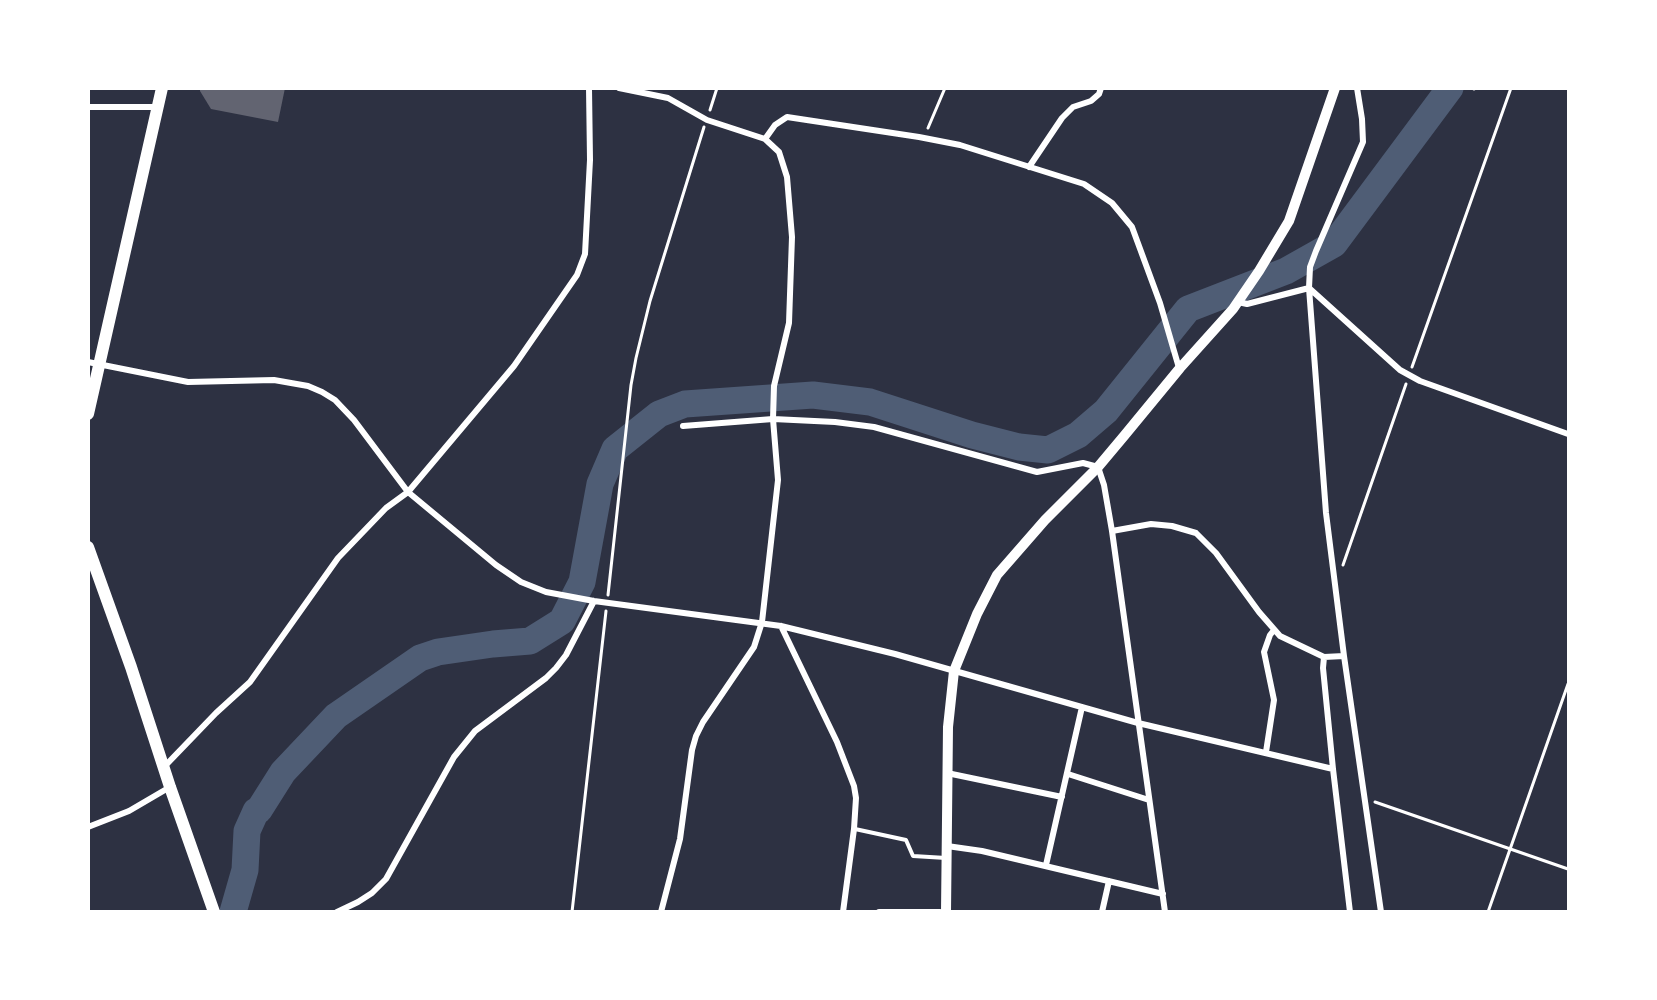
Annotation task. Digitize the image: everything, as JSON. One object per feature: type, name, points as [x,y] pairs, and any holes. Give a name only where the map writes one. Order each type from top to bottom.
[{"type":"main road","points":[[88,414],[94,363],[162,88]]},
{"type":"main road","points":[[88,547],[213,910]]},
{"type":"street","points":[[164,768],[216,712],[250,682],[338,558],[386,508],[408,492],[514,366],[577,275],[585,254],[590,160],[589,88]]},
{"type":"street","points":[[619,88],[668,98],[706,120],[765,139],[779,152],[787,177],[792,237],[789,323],[774,386],[772,419],[778,480],[762,622],[754,647],[696,735],[680,839],[661,912]]},
{"type":"street","points":[[1029,166],[1062,118],[1073,107],[1091,101],[1099,94],[1101,88]]},
{"type":"street","points":[[946,912],[948,727],[954,670],[977,614],[997,575],[1045,520],[1098,466],[1238,302],[1289,221],[1335,88]]},
{"type":"street","points":[[1357,88],[1362,119],[1361,149],[1310,267],[1310,288],[1325,502],[1344,656],[1381,912]]},
{"type":"street","points":[[88,107],[158,107]]},
{"type":"street","points":[[765,139],[775,125],[787,117],[960,145],[1084,184],[1112,203],[1132,227],[1160,303],[1180,368]]},
{"type":"street","points":[[1238,302],[1247,304],[1310,288]]},
{"type":"street","points":[[1310,288],[1400,370],[1431,385],[1569,434]]},
{"type":"street","points":[[94,363],[188,382],[274,380],[308,386],[321,392],[335,400],[354,420],[408,492],[496,565],[521,582],[546,592],[594,601],[781,626],[954,670],[1138,723],[1333,769]]},
{"type":"street","points":[[683,426],[772,419],[835,422],[874,427],[1037,472],[1083,464],[1098,466]]},
{"type":"street","points":[[1098,466],[1104,485],[1112,531],[1165,912]]},
{"type":"street","points":[[1112,531],[1152,524],[1172,526],[1196,533],[1216,553],[1274,630],[1290,642],[1324,657],[1344,656]]},
{"type":"street","points":[[337,912],[365,898],[386,879],[454,757],[475,731],[556,668],[566,655],[594,601]]},
{"type":"street","points":[[781,626],[851,775],[856,798],[843,912]]},
{"type":"street","points":[[1266,752],[1274,700],[1264,652],[1274,630]]},
{"type":"street","points":[[1324,657],[1323,668],[1333,769],[1350,912]]},
{"type":"street","points":[[1046,866],[1083,707]]},
{"type":"street","points":[[947,773],[1062,797]]},
{"type":"street","points":[[1068,774],[1149,800]]},
{"type":"street","points":[[88,827],[129,811],[170,787]]},
{"type":"street","points":[[947,846],[982,851],[1163,894]]},
{"type":"street","points":[[1102,912],[1109,881]]},
{"type":"street","points":[[879,912],[940,912]]},
{"type":"lane","points":[[854,829],[906,840],[913,856],[947,858]]},
{"type":"path","points":[[572,912],[631,385],[642,331],[717,88]]},
{"type":"path","points":[[924,138],[945,88]]},
{"type":"path","points":[[1333,569],[1342,567],[1511,88]]},
{"type":"path","points":[[1488,912],[1569,684]]},
{"type":"path","points":[[1365,801],[1383,804],[1569,868]]},
{"type":"building","points":[[200,88],[285,88],[278,122],[211,109]]},
{"type":"waterway","points":[[233,912],[245,870],[247,831],[256,811],[259,810],[283,772],[336,716],[420,658],[438,652],[530,641],[562,621],[582,582],[600,484],[615,449],[659,414],[685,404],[813,395],[870,402],[972,435],[1019,447],[1048,450],[1078,435],[1106,411],[1188,309],[1286,271],[1334,244],[1450,88]]}]
